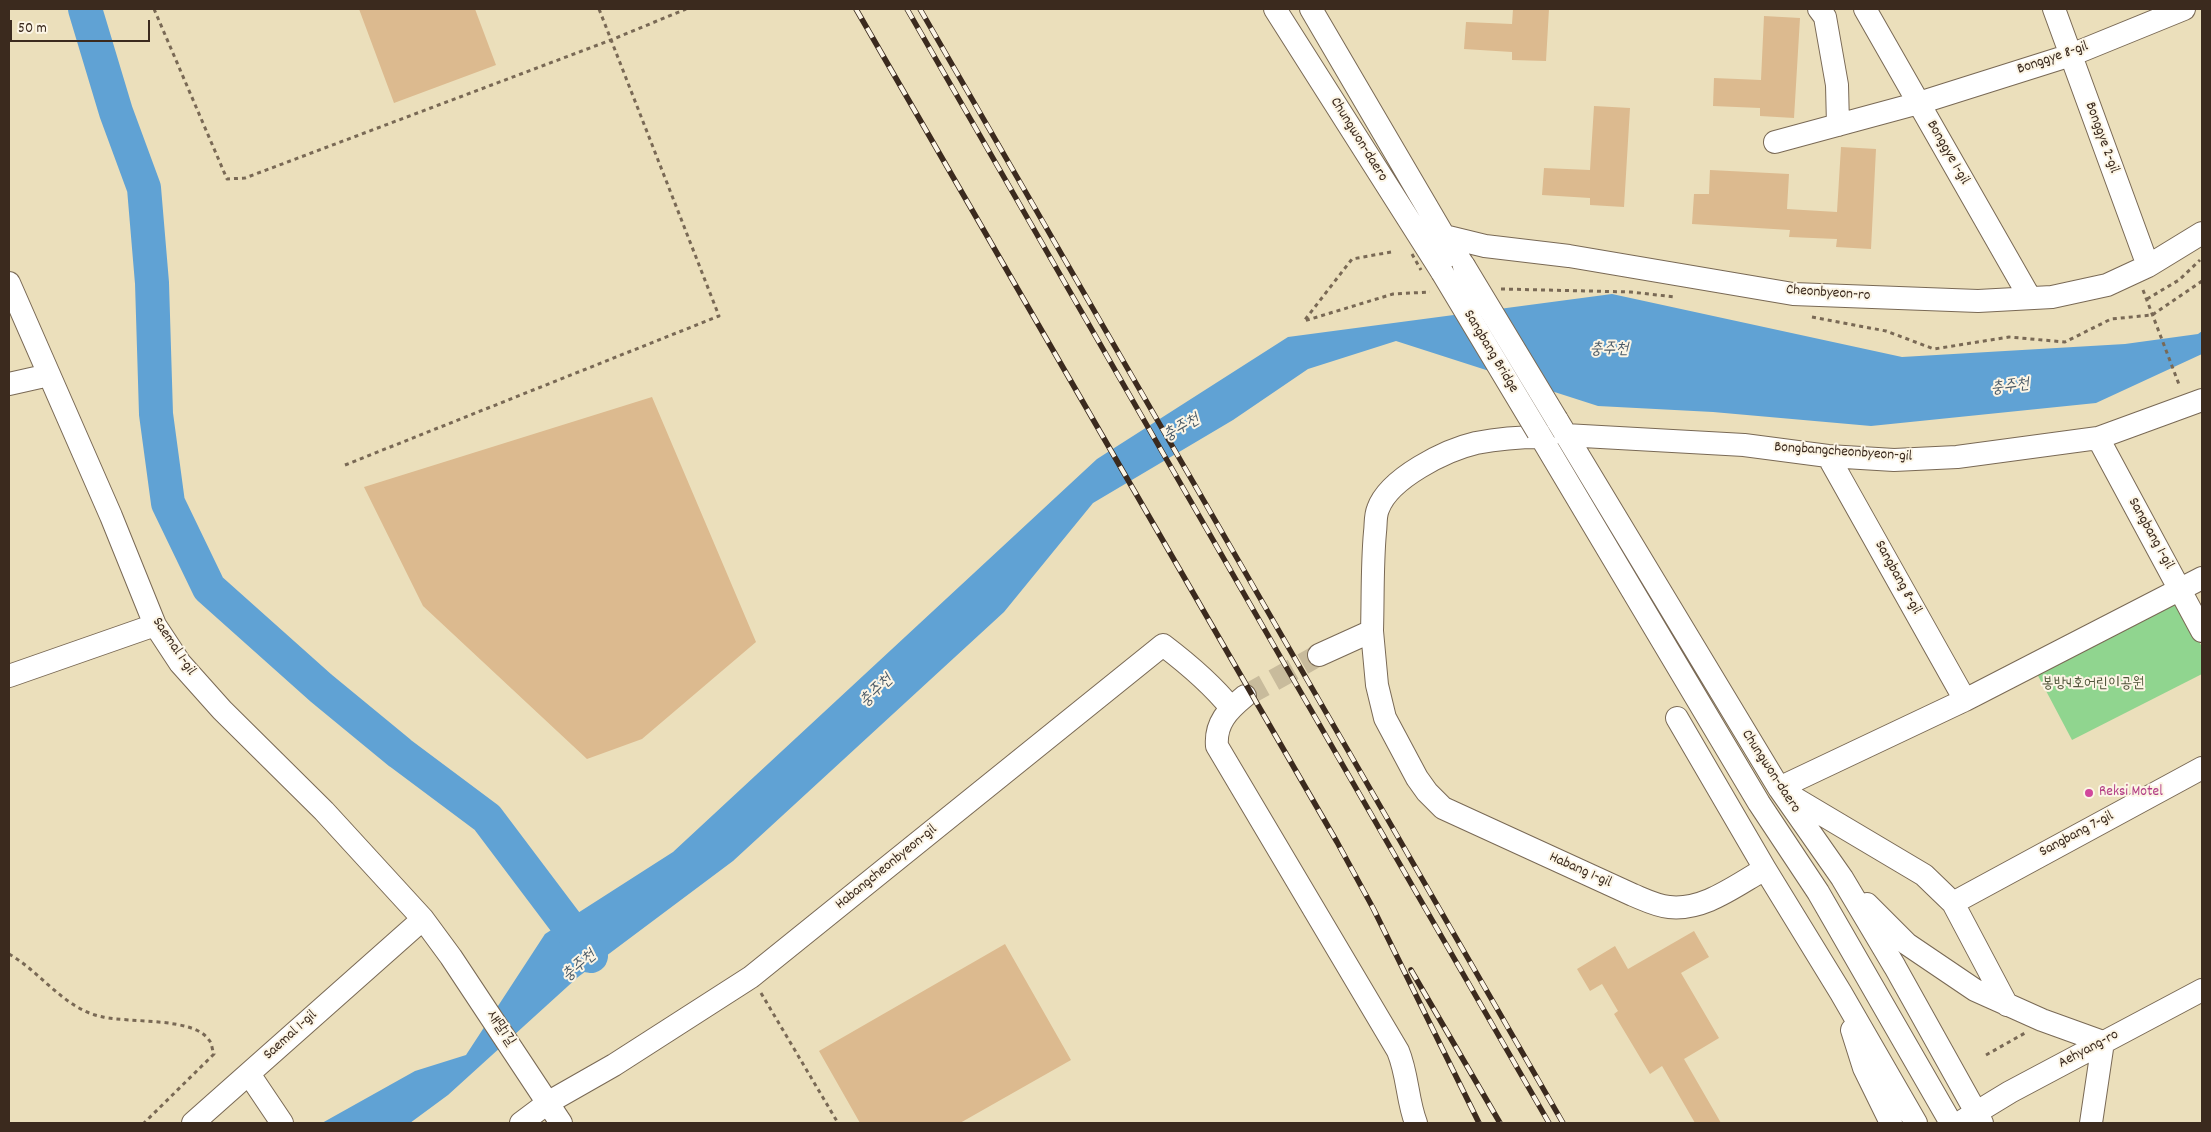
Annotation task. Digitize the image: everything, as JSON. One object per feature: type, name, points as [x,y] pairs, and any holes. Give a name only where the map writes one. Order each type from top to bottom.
[{"type":"street","name":"Chungwon-daero","points":[[1276,9],[1441,282]]},
{"type":"street","name":"Chungwon-daero","points":[[1311,9],[1444,236],[1464,266]]},
{"type":"street","points":[[1819,9],[1825,17],[1836,85],[1838,125]]},
{"type":"street","name":"Bonggye 1-gil","points":[[1865,9],[2030,298]]},
{"type":"street","name":"Bonggye 2-gil","points":[[2054,9],[2071,54],[2142,269]]},
{"type":"street","name":"Bonggye 8-gil","points":[[1775,142],[1919,103],[2071,54],[2184,9]]},
{"type":"street","name":"Cheonbyeon-ro","points":[[1444,236],[1485,246],[1569,256],[1793,294],[1978,301],[2052,297],[2107,285],[2142,269],[2202,233]]},
{"type":"street","name":"Sangbang Bridge","points":[[1464,266],[1550,431]]},
{"type":"street","name":"Sangbang Bridge","points":[[1441,282],[1550,431]]},
{"type":"street","name":"Saemal 1-gil","points":[[9,283],[111,516],[155,625],[180,663],[222,710],[324,811],[423,919],[451,957]]},
{"type":"street","points":[[9,384],[49,375]]},
{"type":"street","name":"Bongbangcheonbyeon-gil","points":[[1550,431],[1744,445],[1828,456],[1894,460],[1957,457],[2098,438],[2202,400]]},
{"type":"street","name":"Chungwon-daero","points":[[1550,431],[1779,788],[1842,878],[1895,967],[1973,1120]]},
{"type":"street","name":"Chungwon-daero","points":[[1550,431],[1759,803],[1818,892],[1951,1123]]},
{"type":"street","name":"Habang 1-gil","points":[[1550,431],[1475,444],[1445,454],[1405,476],[1386,494],[1378,510],[1375,533],[1372,631],[1377,685],[1385,718],[1417,778],[1427,792],[1443,808],[1654,904],[1671,908],[1703,903],[1764,869]]},
{"type":"street","name":"Sangbang 1-gil","points":[[2098,438],[2202,631]]},
{"type":"street","name":"Sangbang 8-gil","points":[[1828,456],[1965,700]]},
{"type":"street","points":[[1779,788],[1965,700],[2202,578]]},
{"type":"street","points":[[9,676],[155,625]]},
{"type":"street","points":[[1319,655],[1372,631]]},
{"type":"street","name":"Habangcheonbyeon-gil","points":[[521,1123],[549,1102],[630,1055],[751,977],[1163,645],[1193,668],[1217,691],[1238,702],[1224,716],[1219,726],[1216,736],[1217,746],[1398,1052],[1405,1069],[1409,1102],[1416,1123]]},
{"type":"street","points":[[1677,718],[1764,869],[1841,993],[1916,1123]]},
{"type":"street","name":"Sangbang 7-gil","points":[[1952,903],[2202,768]]},
{"type":"street","points":[[1779,788],[1924,875],[1952,903],[2007,1005]]},
{"type":"street","points":[[1842,878],[1907,944],[1975,990],[2042,1020],[2103,1042],[2095,1119]]},
{"type":"street","name":"Saemal 1-gil","points":[[193,1123],[423,919]]},
{"type":"street","name":"새말1길","points":[[451,957],[549,1102],[561,1123]]},
{"type":"street","name":"Aehyang-ro","points":[[1973,1120],[2103,1042],[2202,990]]},
{"type":"street","points":[[1841,993],[1864,1068],[1891,1123]]},
{"type":"street","points":[[249,1074],[282,1123]]},
{"type":"path","points":[[154,9],[227,179],[245,178],[611,40],[686,9]]},
{"type":"path","points":[[345,465],[719,316],[599,9]]},
{"type":"path","points":[[1391,252],[1352,259],[1304,321],[1393,294],[1441,282]]},
{"type":"path","points":[[2146,299],[2179,280],[2202,258]]},
{"type":"path","points":[[2142,269],[2146,299],[2176,375]]},
{"type":"path","points":[[1804,315],[1886,331],[1934,349],[2009,337],[2065,342],[2111,319],[2152,315],[2202,281]]},
{"type":"path","points":[[1496,289],[1631,292],[1680,297]]},
{"type":"path","points":[[9,954],[25,963],[75,1007],[102,1017],[188,1026],[209,1039],[214,1054],[144,1123]]},
{"type":"path","points":[[751,977],[838,1123]]},
{"type":"path","points":[[1986,1055],[2028,1031]]},
{"type":"green space","name":"봉방4호어린이공원","points":[[2177,600],[2202,647],[2202,674],[2072,740],[2035,670]]},
{"type":"water","name":"충주천","points":[[1612,294],[1902,357],[2125,344],[2198,334],[2202,331],[2202,354],[2096,403],[1871,426],[1713,412],[1598,406],[1396,341],[1308,369],[1233,420],[1093,503],[1004,612],[733,861],[578,977],[448,1095],[410,1123],[322,1123],[415,1071],[466,1055],[545,934],[673,852],[1097,459],[1288,337]]},
{"type":"building","points":[[359,9],[475,9],[496,65],[394,103]]},
{"type":"building","points":[[1513,9],[1549,9],[1546,61],[1512,60],[1512,52],[1464,49],[1466,22],[1512,24]]},
{"type":"building","points":[[1764,16],[1800,18],[1794,118],[1760,116],[1760,108],[1713,106],[1714,78],[1761,80]]},
{"type":"building","points":[[1594,106],[1630,108],[1624,207],[1590,205],[1590,198],[1542,195],[1544,168],[1590,170]]},
{"type":"building","points":[[1841,147],[1876,149],[1871,249],[1836,247],[1837,239],[1789,237],[1790,230],[1692,224],[1694,194],[1709,194],[1710,170],[1789,174],[1787,209],[1837,212]]},
{"type":"building","points":[[652,397],[756,642],[642,739],[587,759],[423,606],[364,487]]},
{"type":"building","points":[[1694,931],[1709,957],[1681,973],[1719,1038],[1684,1059],[1721,1123],[1695,1123],[1662,1066],[1650,1074],[1614,1014],[1618,1011],[1602,984],[1590,991],[1577,969],[1615,946],[1628,969]]},
{"type":"building","points":[[1005,944],[1071,1060],[960,1123],[860,1123],[819,1051]]},
{"type":"waterway","points":[[85,9],[116,112],[144,188],[152,283],[156,414],[168,503],[209,588],[321,688],[400,753],[487,818],[591,956]]},
{"type":"tunnel","points":[[1245,696],[1319,655]]},
{"type":"railway","points":[[856,9],[1337,842],[1373,908],[1479,1123]]},
{"type":"railway","points":[[907,9],[1549,1123]]},
{"type":"railway","points":[[920,9],[1563,1123]]},
{"type":"railway","points":[[1411,970],[1500,1123]]},
{"type":"place","name":"Reksi Motel","points":[[2089,793]]}]
